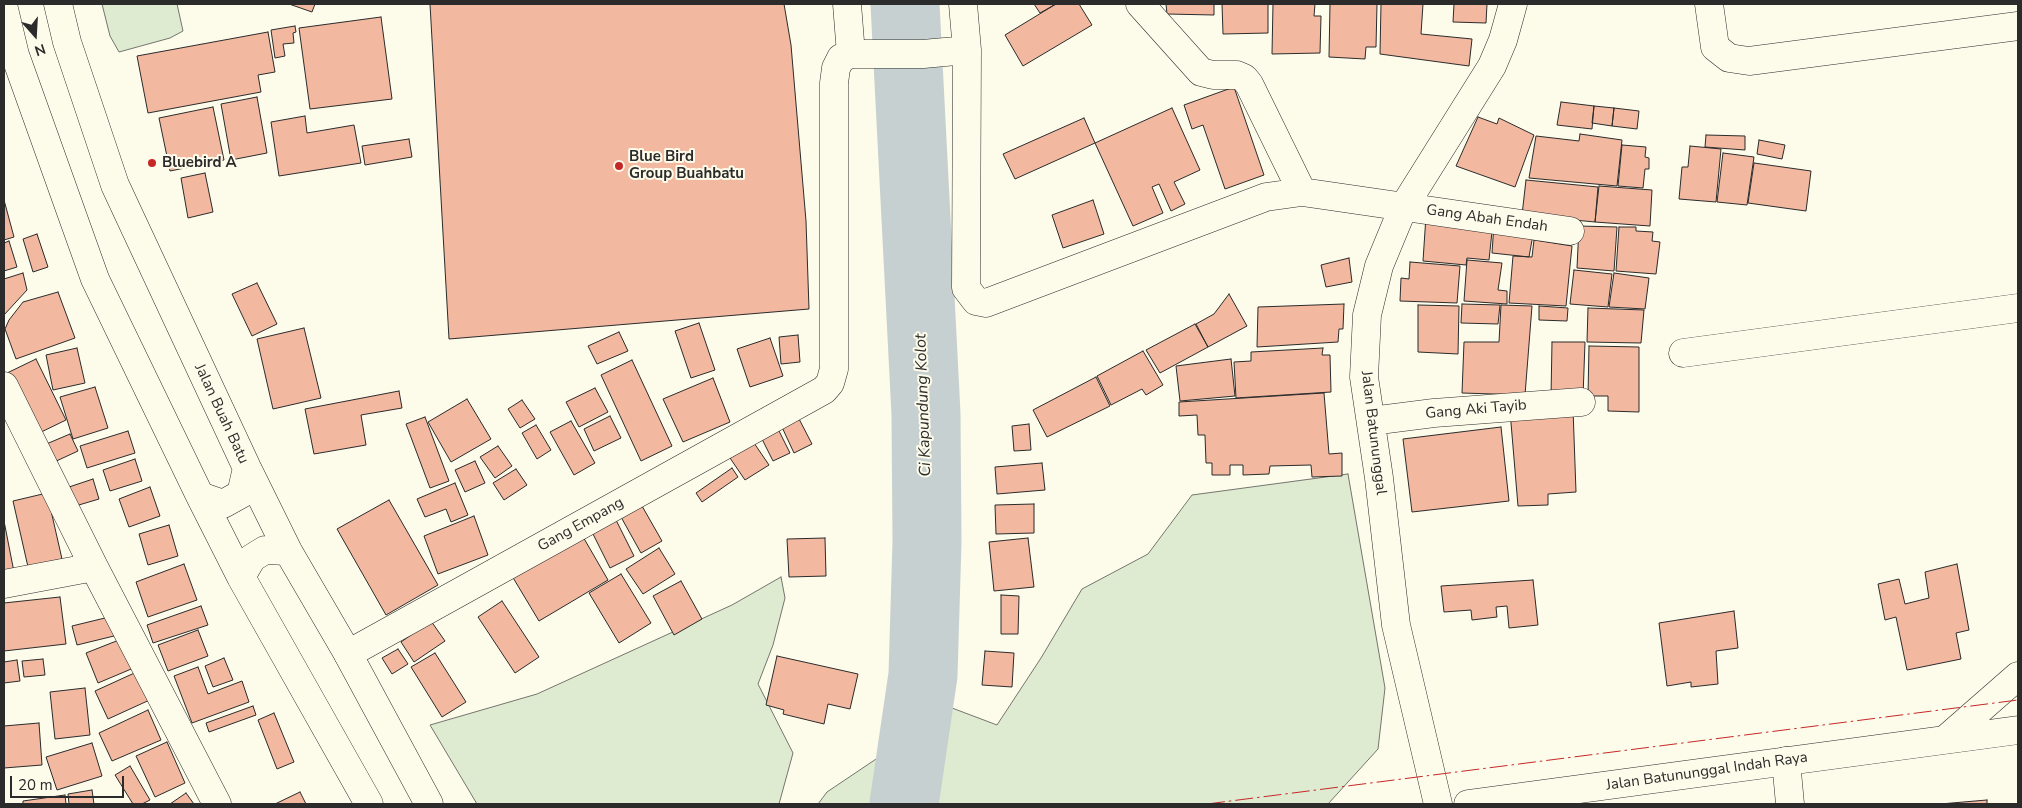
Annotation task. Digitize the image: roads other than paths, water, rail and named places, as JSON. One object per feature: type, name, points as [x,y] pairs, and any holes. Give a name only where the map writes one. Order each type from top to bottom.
[{"type":"street","name":"Jalan Buah Batu","points":[[58,4],[67,42],[115,185],[247,468],[288,551],[348,654],[429,804]]},
{"type":"street","points":[[847,4],[860,54],[923,54],[967,50]]},
{"type":"street","name":"Gang Abah Endah","points":[[963,4],[967,50],[966,288],[976,301],[986,304],[1266,197],[1302,192],[1403,208],[1570,230]]},
{"type":"street","points":[[1140,4],[1201,72],[1213,75],[1237,75],[1244,78],[1249,84],[1302,192]]},
{"type":"street","name":"Jalan Batununggal","points":[[1438,804],[1396,625],[1380,478],[1364,377],[1366,315],[1379,266],[1403,208],[1492,66],[1503,40],[1513,4]]},
{"type":"street","points":[[1709,4],[1715,47],[1729,58],[1750,61],[2018,26]]},
{"type":"street","points":[[4,9],[15,55],[95,279],[241,577],[369,804]]},
{"type":"street","name":"Gang Empang","points":[[348,654],[814,397],[830,383],[834,369],[834,83],[836,68],[842,58],[860,54]]},
{"type":"street","points":[[1683,353],[2018,308]]},
{"type":"street","points":[[4,386],[94,567],[217,804]]},
{"type":"street","name":"Gang Aki Tayib","points":[[1371,421],[1434,413],[1582,402]]},
{"type":"street","points":[[200,496],[223,504],[241,494],[247,468]]},
{"type":"street","points":[[241,577],[252,558],[265,550],[288,551]]},
{"type":"street","points":[[4,584],[94,567]]},
{"type":"street","points":[[1946,739],[2018,676]]},
{"type":"street","name":"Jalan Batununggal Indah Raya","points":[[1468,804],[2018,730]]},
{"type":"street","points":[[1786,761],[1790,804]]},
{"type":"waterway","name":"Ci Kapundung Kolot","points":[[904,804],[923,675],[927,542],[926,414],[905,4]]},
{"type":"place","name":"Bluebird A","points":[[152,163]]},
{"type":"place","name":"Blue Bird Group Buahbatu","points":[[619,166]]}]
